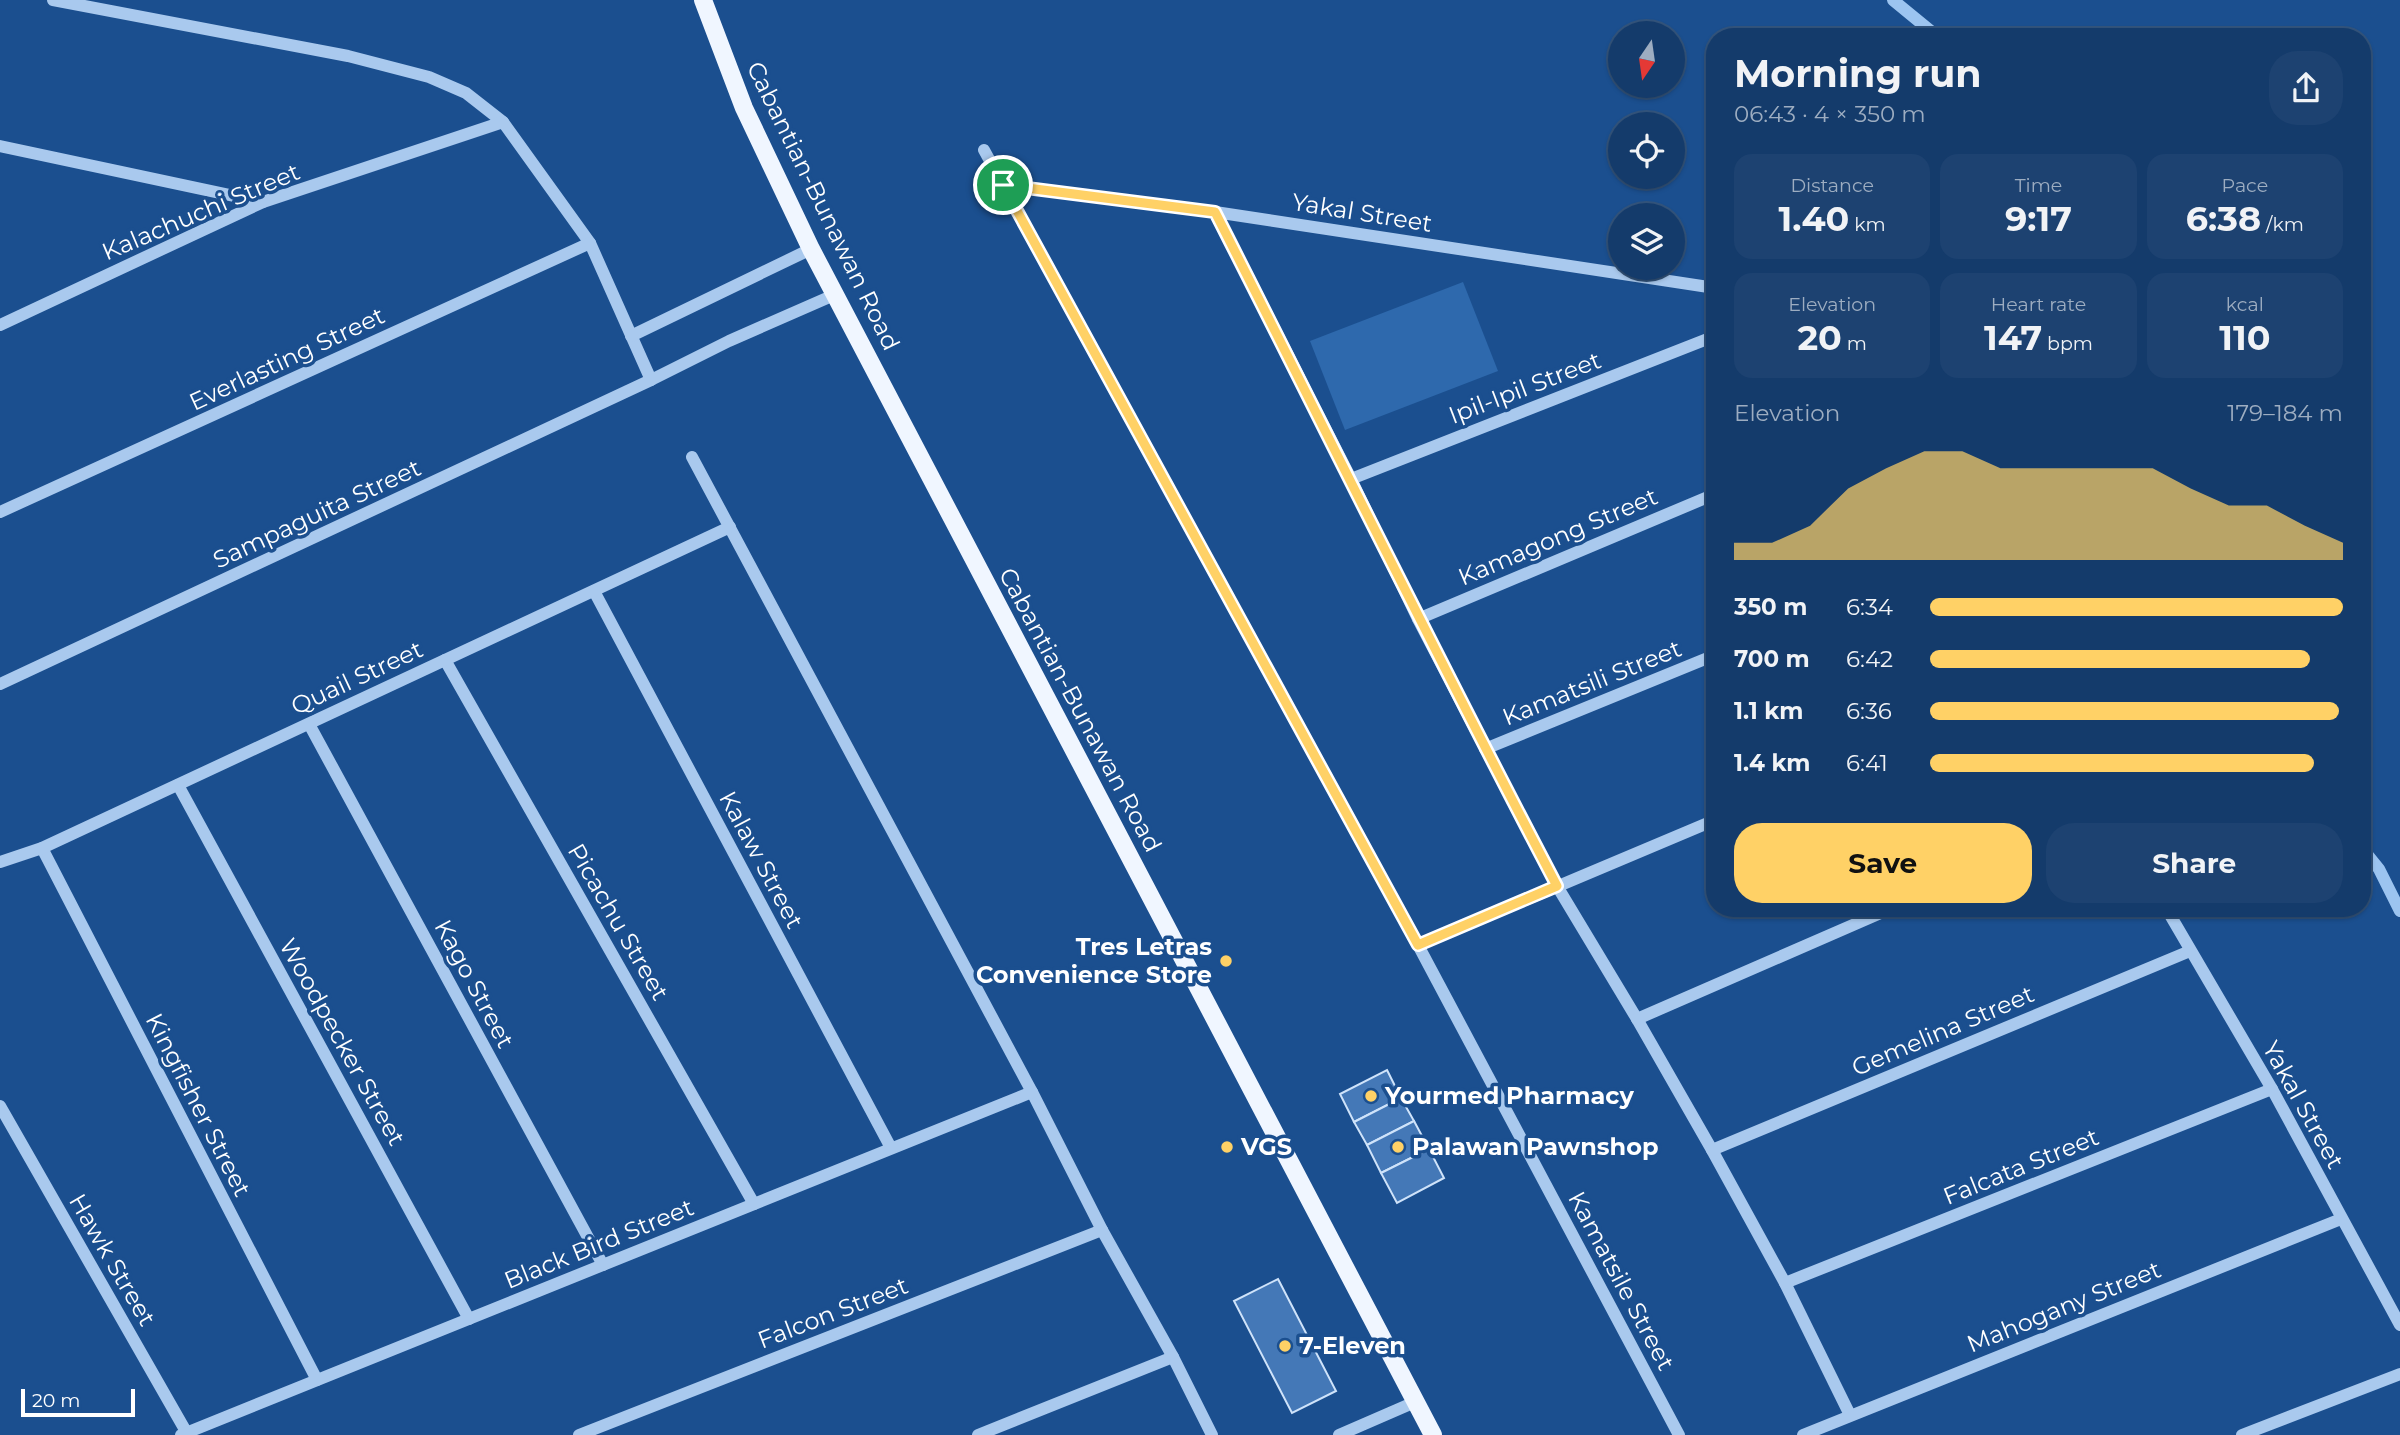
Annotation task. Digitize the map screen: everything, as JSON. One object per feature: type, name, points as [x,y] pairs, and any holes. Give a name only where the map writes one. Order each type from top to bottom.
[{"type":"main road","name":"Cabantian-Bunawan Road","points":[[703,0],[744,108],[811,249],[1433,1435]]},
{"type":"street","points":[[53,0],[348,56],[429,77],[466,93],[503,122],[590,243],[651,380]]},
{"type":"street","name":"Kalachuchi Street","points":[[0,326],[263,202],[503,122]]},
{"type":"street","points":[[0,146],[263,202]]},
{"type":"street","points":[[0,156],[15,149]]},
{"type":"street","name":"Kamatsile Street","points":[[984,150],[1418,945],[1679,1435]]},
{"type":"street","name":"Yakal Street","points":[[1003,185],[1215,212],[1706,287]]},
{"type":"street","points":[[1215,212],[1351,479],[1418,619],[1557,886],[1712,1150],[1785,1283],[1850,1415]]},
{"type":"street","name":"Everlasting Street","points":[[0,512],[590,243]]},
{"type":"street","points":[[631,336],[811,249]]},
{"type":"street","name":"Sampaguita Street","points":[[0,684],[729,341],[835,295]]},
{"type":"street","name":"Ipil-Ipil Street","points":[[1351,479],[1706,340]]},
{"type":"street","points":[[692,457],[1032,1092],[1102,1230],[1173,1357],[1212,1435]]},
{"type":"street","name":"Kamagong Street","points":[[1418,619],[1706,498]]},
{"type":"street","name":"Quail Street","points":[[0,862],[42,848],[730,527]]},
{"type":"street","name":"Kalaw Street","points":[[594,591],[891,1148]]},
{"type":"street","name":"Kamatsili Street","points":[[1485,749],[1706,659]]},
{"type":"street","name":"Picachu Street","points":[[445,660],[754,1204]]},
{"type":"street","name":"Kago Street","points":[[309,724],[603,1265]]},
{"type":"street","name":"Woodpecker Street","points":[[178,785],[469,1319]]},
{"type":"street","points":[[1418,945],[1706,824]]},
{"type":"street","name":"Kingfisher Street","points":[[42,848],[317,1380]]},
{"type":"street","points":[[1637,1019],[1871,917]]},
{"type":"street","name":"Yakal Street","points":[[2171,917],[2272,1089],[2400,1325]]},
{"type":"street","name":"Gemelina Street","points":[[1712,1150],[2190,951]]},
{"type":"street","name":"Falcata Street","points":[[1785,1283],[2272,1089]]},
{"type":"street","name":"Black Bird Street","points":[[185,1434],[1032,1092]]},
{"type":"street","name":"Hawk Street","points":[[0,1106],[185,1434]]},
{"type":"street","name":"Mahogany Street","points":[[1802,1435],[2341,1219]]},
{"type":"street","name":"Falcon Street","points":[[579,1435],[1102,1230]]},
{"type":"street","points":[[978,1435],[1173,1357]]},
{"type":"street","points":[[2242,1435],[2400,1374]]},
{"type":"street","points":[[1339,1435],[1415,1402]]},
{"type":"shaded area","points":[[1463,282],[1498,371],[1345,430],[1310,341]]},
{"type":"building","name":"Yourmed Pharmacy","points":[[1387,1070],[1401,1098],[1354,1122],[1340,1094]]},
{"type":"building","points":[[1401,1098],[1414,1121],[1367,1145],[1354,1122]]},
{"type":"building","name":"Palawan Pawnshop","points":[[1414,1121],[1429,1149],[1381,1173],[1367,1145]]},
{"type":"building","points":[[1429,1149],[1444,1178],[1397,1203],[1381,1173]]},
{"type":"building","name":"7-Eleven","points":[[1278,1279],[1336,1391],[1292,1413],[1234,1301]]},
{"type":"waterway","points":[[1893,0],[1927,28]]},
{"type":"waterway","points":[[2371,859],[2379,869],[2400,911]]},
{"type":"place","name":"Tres Letras Convenience Store","points":[[1226,961]]},
{"type":"place","name":"Yourmed Pharmacy","points":[[1371,1096]]},
{"type":"place","name":"VGS","points":[[1227,1147]]},
{"type":"place","name":"Palawan Pawnshop","points":[[1398,1147]]},
{"type":"place","name":"7-Eleven","points":[[1285,1346]]},
{"type":"route","points":[[1003,185],[1215,212],[1351,479],[1418,619],[1557,886],[1418,945],[1003,185]]}]
